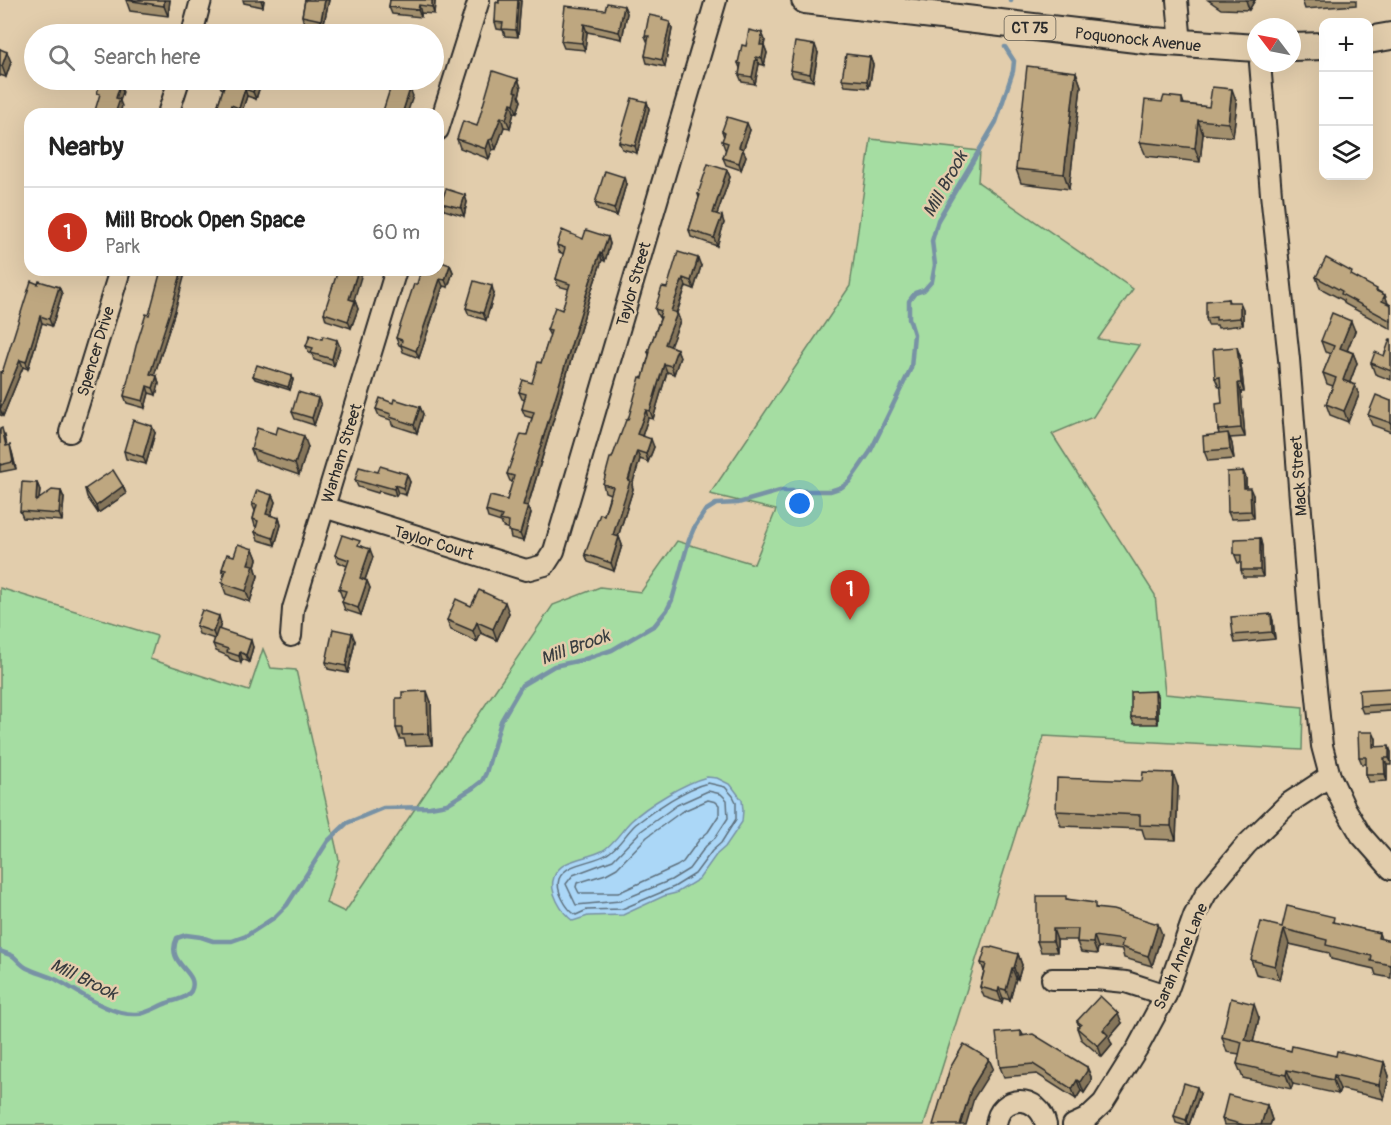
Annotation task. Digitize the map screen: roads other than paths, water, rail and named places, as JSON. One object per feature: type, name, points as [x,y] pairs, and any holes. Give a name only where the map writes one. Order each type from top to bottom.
[{"type":"main road","name":"Poquonock Avenue","points":[[805,0],[1181,44],[1247,48]]},
{"type":"main road","points":[[1373,39],[1391,36]]},
{"type":"main road","points":[[1301,47],[1319,46]]},
{"type":"street","points":[[195,24],[201,0]]},
{"type":"street","points":[[444,111],[479,0]]},
{"type":"street","name":"Taylor Street","points":[[545,565],[554,551],[716,0]]},
{"type":"street","points":[[1177,0],[1181,44]]},
{"type":"street","name":"Mack Street","points":[[1261,72],[1270,194],[1289,359],[1322,746],[1330,776],[1344,806],[1361,835],[1391,869]]},
{"type":"street","points":[[170,108],[176,90]]},
{"type":"street","name":"Spencer Drive","points":[[70,432],[118,276]]},
{"type":"street","name":"Warham Street","points":[[291,636],[293,609],[394,276]]},
{"type":"street","name":"Taylor Court","points":[[324,507],[526,570],[545,565]]},
{"type":"street","name":"Sarah Anne Lane","points":[[1073,1125],[1086,1119],[1103,1102],[1138,1047],[1166,995],[1194,916],[1207,892],[1246,845],[1288,803],[1330,776]]},
{"type":"street","points":[[1052,979],[1126,982],[1166,995]]},
{"type":"street","points":[[996,1125],[1001,1110],[1012,1102],[1024,1101],[1035,1105],[1043,1114],[1046,1125]]},
{"type":"water","points":[[707,777],[717,778],[731,785],[742,800],[743,810],[742,822],[699,879],[676,893],[664,896],[623,915],[588,916],[573,921],[554,895],[553,883],[557,871],[568,863],[602,851],[647,808],[677,789]]},
{"type":"waterway","name":"Mill Brook","points":[[0,951],[13,956],[27,968],[57,980],[106,1007],[127,1014],[141,1014],[183,998],[189,994],[193,984],[175,955],[174,947],[177,938],[186,935],[213,941],[232,941],[246,936],[275,917],[287,905],[328,841],[347,823],[383,808],[430,807],[447,804],[473,788],[482,781],[486,773],[501,721],[522,685],[554,666],[612,650],[655,625],[672,600],[689,540],[705,511],[716,504],[738,503],[780,491],[830,491],[849,482],[870,452],[911,368],[914,334],[909,318],[909,301],[915,293],[924,290],[932,281],[935,265],[932,241],[938,220],[996,122],[1013,71],[1014,61],[1005,47]]},
{"type":"place","name":"Mill Brook Open Space","points":[[850,620]]}]
